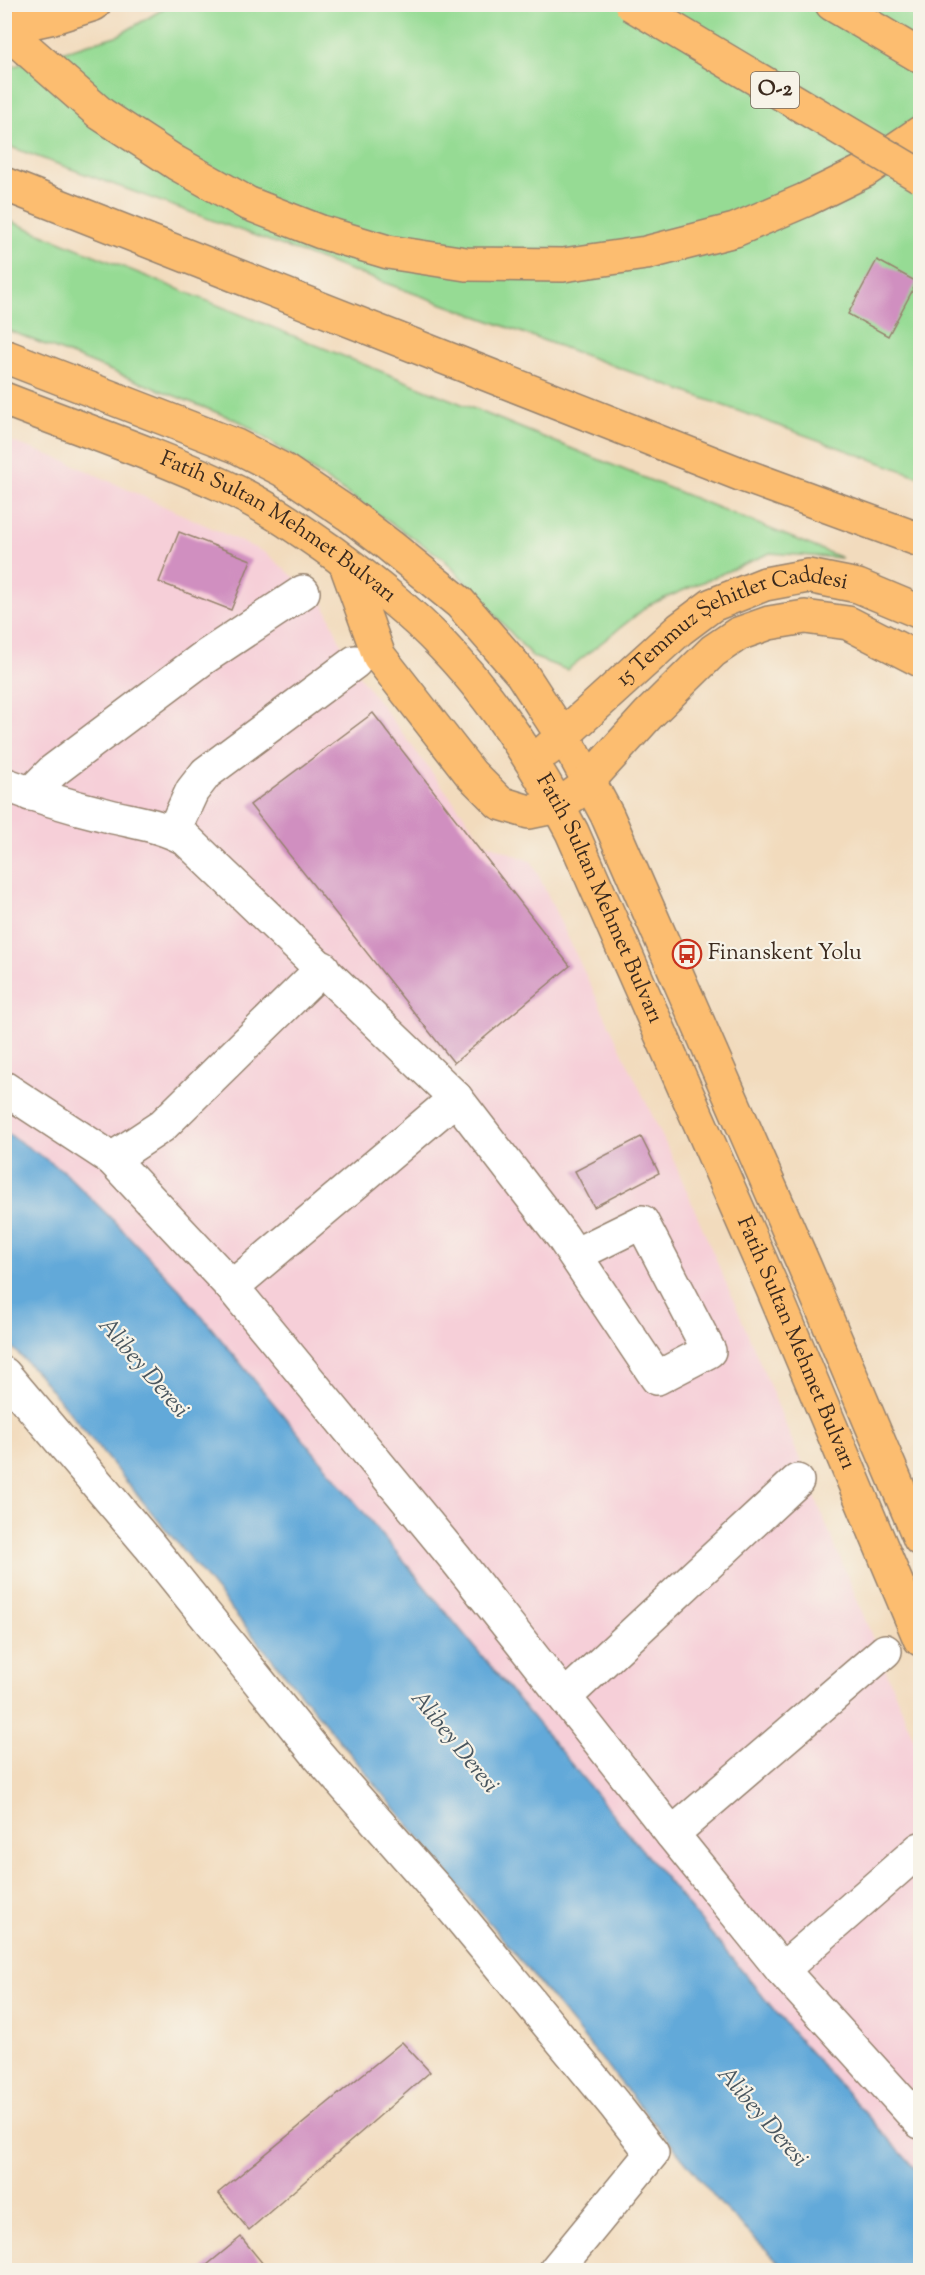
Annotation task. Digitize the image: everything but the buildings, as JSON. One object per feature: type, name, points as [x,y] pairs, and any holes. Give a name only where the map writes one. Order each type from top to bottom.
[{"type":"main road","points":[[4,28],[50,18],[94,4]]},
{"type":"main road","name":"O-2","points":[[631,4],[921,176]]},
{"type":"main road","points":[[832,4],[921,56]]},
{"type":"main road","points":[[4,28],[101,114],[176,163],[247,203],[321,232],[388,252],[466,264],[563,265],[646,253],[735,230],[806,200],[864,171],[921,133]]},
{"type":"main road","points":[[19,189],[740,474],[921,540]]},
{"type":"main road","name":"Fatih Sultan Mehmet Bulvarı","points":[[4,356],[236,446],[283,470],[348,514],[460,603],[522,674],[589,780],[633,872],[921,1539]]},
{"type":"main road","name":"Fatih Sultan Mehmet Bulvarı","points":[[4,399],[226,487],[282,518],[345,562],[392,599],[443,645],[484,693],[558,806],[584,859],[674,1062],[921,1639]]},
{"type":"main road","points":[[345,562],[379,656],[471,774],[500,803],[529,812],[558,806]]},
{"type":"main road","name":"15 Temmuz Şehitler Caddesi","points":[[531,763],[563,737],[680,628],[712,605],[765,584],[808,576],[858,586],[921,612]]},
{"type":"main road","name":"15 Temmuz Şehitler Caddesi","points":[[558,806],[579,790],[648,715],[705,659],[738,634],[769,623],[805,617],[848,623],[921,660]]},
{"type":"lane","points":[[17,789],[53,771],[202,659],[303,592]]},
{"type":"lane","points":[[173,832],[192,791],[206,773],[355,662]]},
{"type":"lane","points":[[17,789],[103,815],[150,824],[186,839],[456,1098],[575,1255],[657,1378],[709,1351],[642,1222],[575,1255]]},
{"type":"lane","points":[[112,1159],[162,1126],[322,968]]},
{"type":"lane","points":[[4,1088],[112,1159],[232,1287],[455,1558],[782,1970],[915,2106]]},
{"type":"lane","points":[[232,1287],[456,1098]]},
{"type":"lane","points":[[4,1374],[149,1545],[318,1755],[445,1899],[652,2153],[556,2271]]},
{"type":"lane","points":[[565,1697],[797,1481]]},
{"type":"lane","points":[[672,1834],[885,1651]]},
{"type":"lane","points":[[782,1970],[921,1848]]},
{"type":"shaded area","points":[[5,439],[68,462],[266,553],[323,602],[349,662],[484,842],[532,862],[673,1159],[762,1367],[920,1754],[920,2174],[794,2034],[180,1290],[62,1170],[5,1131]]},
{"type":"green space","points":[[170,5],[920,5],[920,477],[5,145],[4,69],[119,35]]},
{"type":"green space","points":[[5,219],[842,558],[770,553],[649,605],[567,670],[533,657],[444,559],[241,422],[5,329]]},
{"type":"water","name":"Alibey Deresi","points":[[4,1131],[62,1170],[180,1290],[794,2034],[920,2174],[920,2270],[787,2270],[723,2207],[38,1374],[5,1340]]},
{"type":"place","name":"Finanskent Yolu","points":[[687,954]]}]
